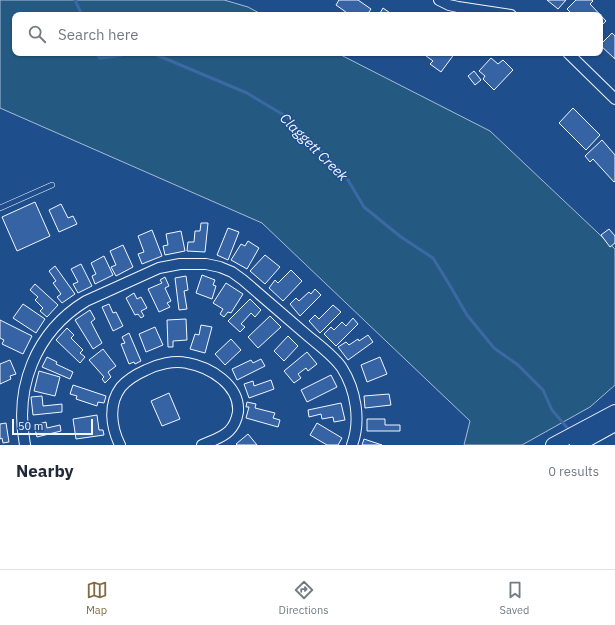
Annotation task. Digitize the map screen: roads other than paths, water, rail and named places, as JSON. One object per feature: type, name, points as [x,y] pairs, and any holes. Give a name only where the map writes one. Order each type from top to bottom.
[{"type":"main road","points":[[554,444],[615,416]]},
{"type":"main road","points":[[577,445],[615,416]]},
{"type":"street","points":[[439,0],[458,7],[491,12]]},
{"type":"street","points":[[571,56],[615,99]]},
{"type":"street","points":[[25,445],[22,426],[22,413],[23,398],[28,373],[39,348],[57,325],[86,301],[159,268],[195,263],[220,267],[232,272],[327,352],[341,367],[350,387],[356,410],[356,430],[352,445]]},
{"type":"street","points":[[120,445],[116,438],[112,416],[118,391],[132,377],[143,371],[164,364],[176,362],[197,366],[218,376],[232,390],[236,398],[238,407],[237,416],[230,430],[223,436],[202,445]]},
{"type":"lane","points":[[0,208],[52,185]]},
{"type":"waterway","name":"Claggett Creek","points":[[75,0],[80,12]]},
{"type":"waterway","name":"Claggett Creek","points":[[98,56],[100,58],[117,56]]},
{"type":"waterway","name":"Claggett Creek","points":[[159,56],[247,93],[287,117],[345,175],[364,207],[401,237],[433,258],[467,315],[494,348],[518,365],[543,390],[552,410],[570,431]]}]
